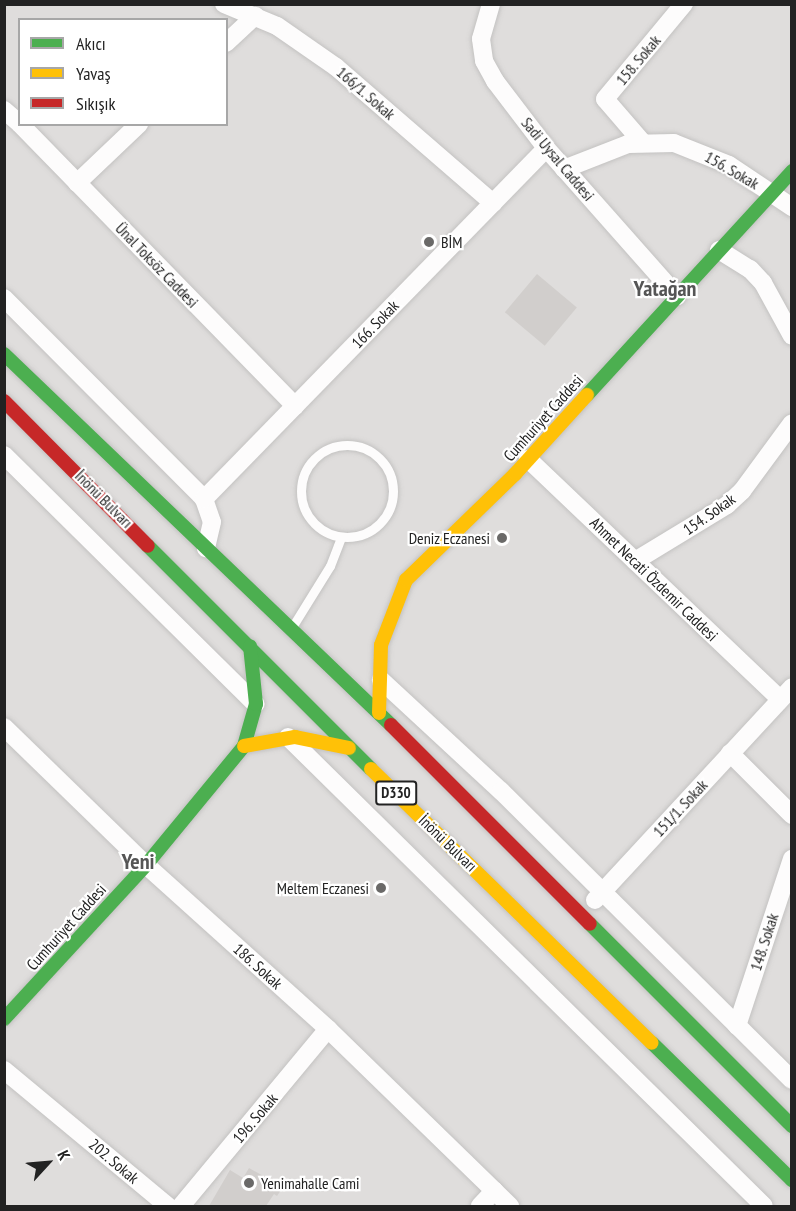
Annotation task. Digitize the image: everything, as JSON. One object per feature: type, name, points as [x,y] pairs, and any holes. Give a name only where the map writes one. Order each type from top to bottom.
[{"type":"main road","name":"Cumhuriyet Caddesi","points":[[380,712],[381,645],[405,580],[528,459],[792,171]]},
{"type":"main road","name":"İnönü Bulvarı","points":[[4,354],[380,712],[580,916],[792,1126]]},
{"type":"main road","name":"İnönü Bulvarı","points":[[4,401],[351,749],[792,1180]]},
{"type":"main road","name":"Cumhuriyet Caddesi","points":[[4,1019],[146,865],[244,746],[256,704],[256,675],[249,646]]},
{"type":"main road","points":[[244,746],[288,737],[314,738],[351,749]]},
{"type":"street","name":"166/1. Sokak","points":[[224,4],[255,16],[336,67],[493,203]]},
{"type":"street","name":"158. Sokak","points":[[643,143],[605,99],[684,4]]},
{"type":"street","name":"Sadi Uysal Caddesi","points":[[486,6],[481,39],[484,60],[546,148],[677,296]]},
{"type":"street","points":[[228,41],[255,16]]},
{"type":"street","name":"Ünal Toksöz Caddesi","points":[[4,110],[18,122]]},
{"type":"street","name":"Ünal Toksöz Caddesi","points":[[22,126],[295,406]]},
{"type":"street","points":[[77,183],[138,126]]},
{"type":"street","name":"156. Sokak","points":[[564,169],[628,144],[674,143],[702,152],[792,207]]},
{"type":"street","name":"166. Sokak","points":[[204,500],[546,148]]},
{"type":"street","points":[[719,250],[745,266],[763,283],[792,336]]},
{"type":"street","points":[[4,298],[204,500],[212,522],[206,548]]},
{"type":"street","name":"154. Sokak","points":[[635,561],[727,505],[742,491],[792,423]]},
{"type":"street","points":[[4,455],[256,704]]},
{"type":"street","name":"Ahmet Necati Özdemir Caddesi","points":[[528,459],[635,561],[788,694]]},
{"type":"street","points":[[381,680],[602,892],[792,1080]]},
{"type":"street","name":"151/1. Sokak","points":[[580,916],[730,753],[788,694]]},
{"type":"street","name":"186. Sokak","points":[[4,727],[146,865],[328,1029],[510,1206]]},
{"type":"street","points":[[288,737],[764,1206]]},
{"type":"street","points":[[730,753],[792,816]]},
{"type":"street","name":"148. Sokak","points":[[736,1026],[792,859]]},
{"type":"street","name":"196. Sokak","points":[[181,1206],[328,1029]]},
{"type":"street","name":"202. Sokak","points":[[4,1071],[168,1206]]},
{"type":"street","points":[[480,1206],[494,1191]]},
{"type":"lane","points":[[359,446],[373,453],[388,471],[393,493],[390,508],[370,531],[340,537],[326,532],[309,517],[301,496],[302,481],[307,467],[330,448],[359,446]]},
{"type":"lane","points":[[292,627],[330,566],[340,537]]},
{"type":"shaded area","points":[[5,5],[791,5],[791,1206],[5,1206]]},
{"type":"building","points":[[537,274],[577,307],[545,346],[505,312]]},
{"type":"building","name":"Yenimahalle Cami","points":[[249,1168],[283,1187],[277,1196],[274,1194],[266,1206],[209,1206],[230,1170],[243,1178]]},
{"type":"traffic: fast","points":[[587,395],[792,171]]},
{"type":"traffic: fast","points":[[4,354],[391,725]]},
{"type":"traffic: fast","points":[[148,546],[371,769]]},
{"type":"traffic: fast","points":[[4,1019],[146,865],[244,746],[256,704],[250,646]]},
{"type":"traffic: fast","points":[[590,924],[792,1126]]},
{"type":"traffic: fast","points":[[652,1043],[792,1180]]},
{"type":"traffic: slow","points":[[379,713],[381,645],[406,580],[515,474],[587,395]]},
{"type":"traffic: slow","points":[[244,746],[295,737],[349,748]]},
{"type":"traffic: slow","points":[[371,769],[652,1043]]},
{"type":"traffic: jam","points":[[4,401],[148,546]]},
{"type":"traffic: jam","points":[[391,725],[590,924]]},
{"type":"place","name":"BİM","points":[[429,242]]},
{"type":"place","name":"Deniz Eczanesi","points":[[502,538]]},
{"type":"place","name":"Meltem Eczanesi","points":[[381,888]]},
{"type":"place","name":"Yenimahalle Cami","points":[[249,1183]]},
{"type":"district","name":"Yatağan","points":[[665,289]]},
{"type":"district","name":"Yeni","points":[[138,862]]}]
